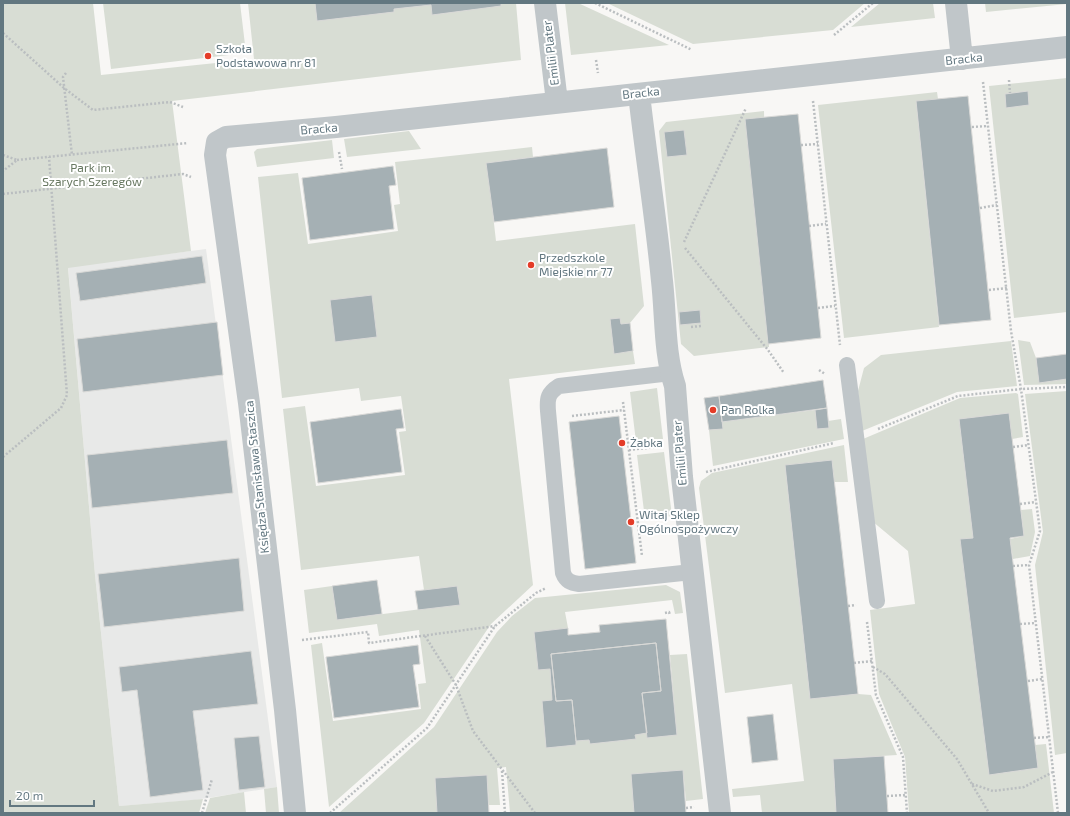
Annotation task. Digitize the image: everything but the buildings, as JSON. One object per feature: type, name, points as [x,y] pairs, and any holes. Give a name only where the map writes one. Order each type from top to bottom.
[{"type":"street","name":"Emilii Plater","points":[[546,3],[557,102]]},
{"type":"street","points":[[956,3],[962,59]]},
{"type":"street","name":"Bracka","points":[[217,142],[226,137],[336,127],[1067,47]]},
{"type":"street","name":"Emilii Plater","points":[[639,94],[662,280],[670,373],[675,386],[682,477],[692,572],[720,813]]},
{"type":"street","name":"Księdza Stanisława Staszica","points":[[217,142],[216,155],[249,403],[285,710],[295,813]]},
{"type":"lane","points":[[844,358],[857,438],[877,601]]},
{"type":"lane","points":[[670,373],[559,386],[552,391],[547,401],[563,573],[566,579],[572,583],[579,584],[692,572]]},
{"type":"path","points":[[595,3],[692,50]]},
{"type":"path","points":[[834,34],[873,3]]},
{"type":"path","points":[[3,33],[64,88],[93,110],[170,102],[184,107]]},
{"type":"path","points":[[66,73],[63,77],[72,155]]},
{"type":"path","points":[[982,75],[1011,331],[1021,389],[1040,531],[1029,565],[1058,813]]},
{"type":"path","points":[[1009,78],[1010,93]]},
{"type":"path","points":[[812,99],[836,306],[844,358]]},
{"type":"path","points":[[683,245],[747,106]]},
{"type":"path","points":[[972,128],[988,126]]},
{"type":"path","points":[[3,155],[17,160],[188,143]]},
{"type":"path","points":[[801,145],[818,144]]},
{"type":"path","points":[[3,457],[61,408],[67,395],[49,157]]},
{"type":"path","points":[[3,171],[17,160]]},
{"type":"path","points":[[3,194],[183,174],[191,177]]},
{"type":"path","points":[[980,208],[997,206]]},
{"type":"path","points":[[809,226],[826,224]]},
{"type":"path","points":[[678,239],[768,350],[784,373]]},
{"type":"path","points":[[989,290],[1006,288]]},
{"type":"path","points":[[818,308],[836,306]]},
{"type":"path","points":[[682,477],[857,438],[958,396],[1021,389],[1067,387]]},
{"type":"path","points":[[622,394],[643,560]]},
{"type":"path","points":[[569,416],[624,410]]},
{"type":"path","points":[[1013,447],[1028,445]]},
{"type":"path","points":[[629,450],[660,446]]},
{"type":"path","points":[[1020,504],[1036,502]]},
{"type":"path","points":[[639,528],[669,525]]},
{"type":"path","points":[[1013,566],[1029,565]]},
{"type":"path","points":[[330,813],[427,728],[495,626],[536,593],[566,579]]},
{"type":"path","points":[[665,613],[670,612],[670,620]]},
{"type":"path","points":[[1020,624],[1036,623]]},
{"type":"path","points":[[302,640],[368,632],[369,643],[495,626]]},
{"type":"path","points":[[425,636],[456,685],[473,731],[535,813]]},
{"type":"path","points":[[854,663],[872,661]]},
{"type":"path","points":[[872,667],[884,674],[957,759],[990,813]]},
{"type":"path","points":[[1028,682],[1042,679]]},
{"type":"path","points":[[1034,738],[1049,737]]},
{"type":"path","points":[[502,770],[505,813]]},
{"type":"path","points":[[971,784],[994,791],[1024,787],[1053,772]]},
{"type":"path","points":[[202,813],[212,779]]},
{"type":"path","points":[[887,796],[906,795]]},
{"type":"shaded area","points":[[206,249],[277,787],[195,800],[119,806],[95,575],[68,267]]},
{"type":"green space","name":"Park im. Szarych Szeregów","points":[[3,3],[93,3],[101,75],[254,59],[248,3],[315,3],[317,21],[394,12],[394,9],[431,5],[433,15],[501,6],[501,3],[516,3],[521,60],[172,101],[191,251],[68,268],[95,575],[119,806],[203,799],[199,813],[3,813]]},
{"type":"green space","points":[[103,3],[240,3],[246,53],[111,69]]},
{"type":"green space","points":[[565,3],[578,3],[669,45],[571,55]]},
{"type":"green space","points":[[607,3],[865,3],[833,30],[693,44]]},
{"type":"green space","points":[[880,3],[933,3],[935,18],[851,27]]},
{"type":"green space","points":[[985,3],[1067,3],[1067,4],[986,12]]},
{"type":"green space","points":[[1067,78],[1067,312],[1014,318],[989,86]],"holes":[[[1028,91],[1029,105],[1006,108],[1005,94]]]},
{"type":"green space","points":[[937,92],[938,99],[916,102],[939,327],[844,338],[818,105]]},
{"type":"green space","points":[[764,111],[769,347],[694,356],[681,344],[659,131],[666,122]]},
{"type":"green space","points":[[409,131],[421,149],[347,157],[344,139]]},
{"type":"green space","points":[[332,140],[334,158],[257,167],[254,152],[257,149]]},
{"type":"green space","points":[[532,147],[533,157],[487,163],[496,241],[635,224],[644,306],[630,323],[621,324],[620,318],[610,319],[614,353],[633,351],[635,364],[509,379],[533,585],[491,624],[424,723],[329,807],[311,645],[322,643],[333,721],[421,709],[418,684],[426,683],[419,630],[379,636],[377,624],[309,633],[304,590],[332,586],[337,620],[460,604],[457,586],[424,590],[419,556],[301,570],[283,409],[305,406],[316,486],[405,475],[399,432],[406,431],[401,396],[361,401],[359,388],[282,398],[258,177],[298,173],[308,244],[398,231],[394,205],[400,204],[395,162]]},
{"type":"green space","points":[[1018,340],[1030,342],[1036,358],[1039,382],[1067,379],[1067,384],[1024,385]]},
{"type":"green space","points":[[1011,341],[1017,386],[957,392],[862,431],[858,391],[864,368],[881,355]]},
{"type":"green space","points":[[657,388],[663,439],[636,442],[630,392]]},
{"type":"green space","points":[[1067,391],[1067,753],[1055,755],[1035,565],[1043,532],[1025,394]]},
{"type":"green space","points":[[1018,394],[1023,437],[1012,439],[1009,413],[959,419],[973,538],[961,539],[989,775],[1038,768],[1035,745],[1046,744],[1054,813],[909,813],[905,757],[879,694],[870,610],[915,604],[908,551],[872,521],[863,439],[960,398]]},
{"type":"green space","points":[[815,410],[817,429],[829,428],[828,421],[841,419],[844,439],[713,466],[709,430],[723,429],[722,422]]},
{"type":"green space","points":[[844,445],[848,482],[834,482],[832,460],[785,466],[810,699],[858,694],[871,695],[897,755],[833,759],[836,813],[762,813],[760,795],[733,797],[732,789],[804,781],[792,684],[725,693],[699,488],[701,481],[712,473]]},
{"type":"green space","points":[[664,452],[672,516],[645,519],[637,455]]},
{"type":"green space","points":[[1032,509],[1035,532],[1030,556],[1013,559],[1010,539],[1024,536],[1021,510]]},
{"type":"green space","points":[[666,585],[680,592],[683,613],[675,614],[672,600],[565,612],[568,628],[550,669],[552,700],[542,701],[546,748],[576,745],[576,741],[589,740],[590,744],[635,739],[635,735],[647,733],[648,738],[677,735],[670,655],[687,654],[703,799],[686,801],[683,770],[631,774],[634,813],[510,813],[506,767],[497,768],[500,805],[489,805],[487,776],[437,813],[339,813],[434,727],[497,632],[512,616],[535,598]]},
{"type":"green space","points":[[277,787],[279,813],[266,813],[264,789]]},
{"type":"green space","points":[[244,792],[246,813],[205,813],[210,798]]},
{"type":"place","name":"Szkoła Podstawowa nr 81","points":[[208,56]]},
{"type":"place","name":"Przedszkole Miejskie nr 77","points":[[531,265]]},
{"type":"place","name":"Pan Rolka","points":[[713,410]]},
{"type":"place","name":"Żabka","points":[[622,443]]},
{"type":"place","name":"Witaj Sklep Ogólnospożywczy","points":[[631,522]]}]
